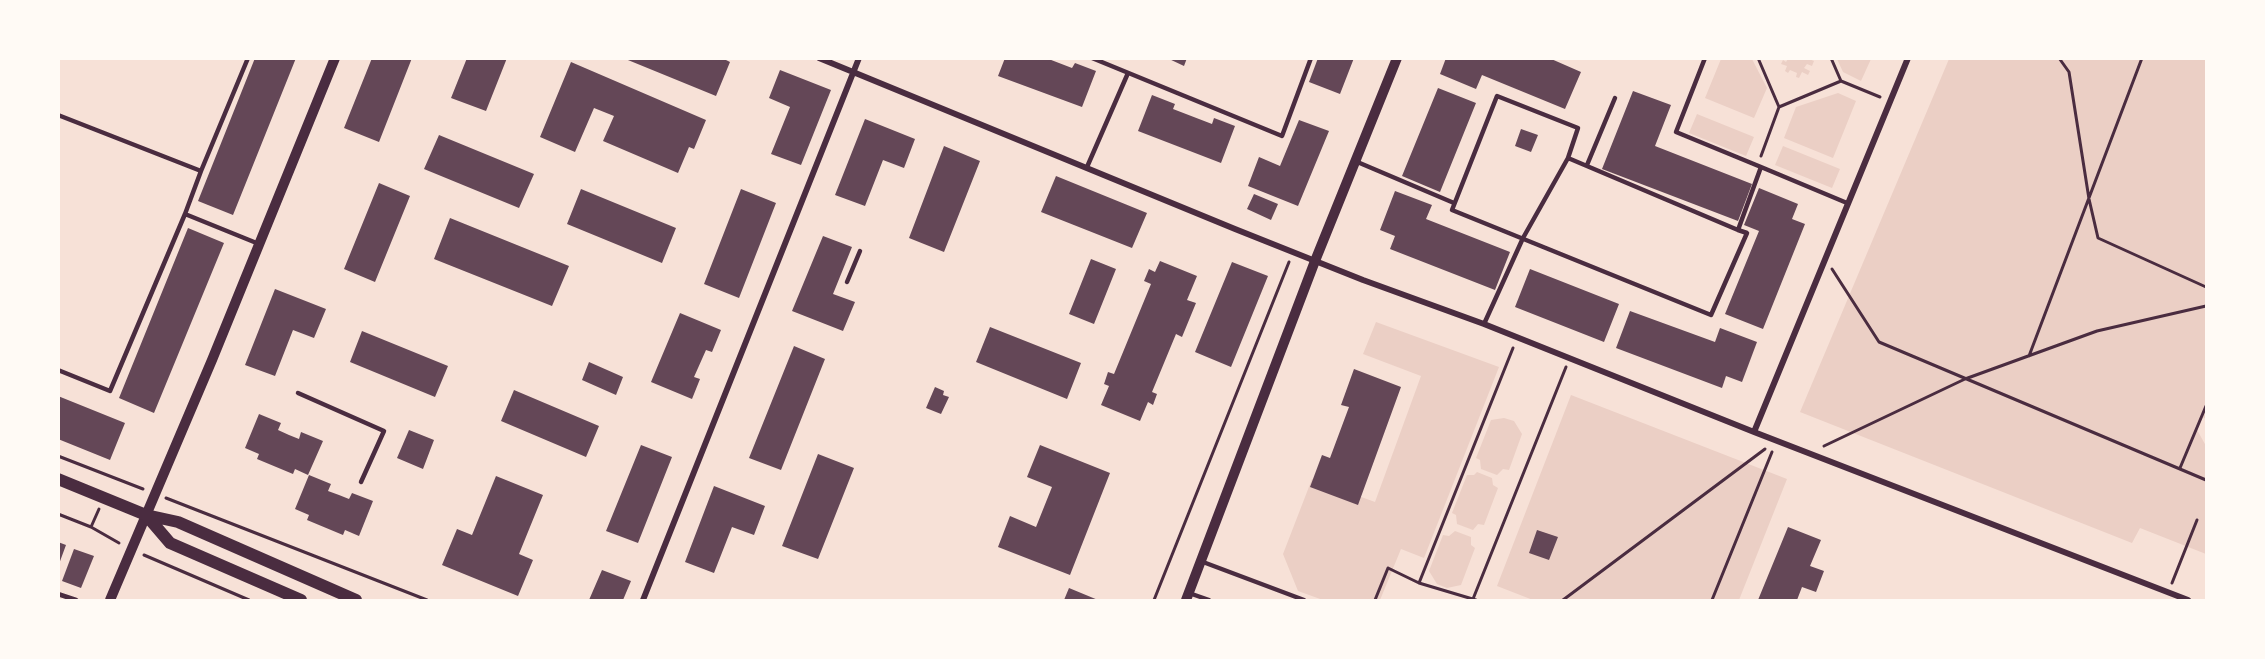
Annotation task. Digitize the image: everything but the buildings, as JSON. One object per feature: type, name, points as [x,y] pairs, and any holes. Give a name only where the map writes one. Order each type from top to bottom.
[{"type":"main road","points":[[58,478],[146,515],[178,522],[356,600]]},
{"type":"main road","points":[[146,515],[170,543],[301,600]]},
{"type":"street","points":[[110,600],[130,549],[156,494],[335,58]]},
{"type":"street","points":[[819,58],[1293,252],[1484,324],[1754,432],[2188,600]]},
{"type":"street","points":[[643,600],[859,58]]},
{"type":"street","points":[[1187,597],[1397,58]]},
{"type":"street","points":[[1754,432],[1908,58]]},
{"type":"lane","points":[[58,370],[111,391],[248,58]]},
{"type":"lane","points":[[1092,58],[1282,136],[1311,58]]},
{"type":"lane","points":[[1705,58],[1676,132],[1847,203]]},
{"type":"lane","points":[[1087,167],[1128,73]]},
{"type":"lane","points":[[1484,324],[1523,238],[1568,158],[1578,129],[1497,96],[1452,210],[1523,238],[1711,315],[1747,233],[1568,158]]},
{"type":"lane","points":[[1587,165],[1615,99]]},
{"type":"lane","points":[[58,115],[201,171]]},
{"type":"lane","points":[[1355,161],[1454,203]]},
{"type":"lane","points":[[1738,230],[1759,166]]},
{"type":"lane","points":[[185,214],[259,244]]},
{"type":"lane","points":[[847,282],[860,251]]},
{"type":"lane","points":[[298,393],[384,431],[361,482]]},
{"type":"lane","points":[[1201,561],[1304,600]]},
{"type":"lane","points":[[58,594],[76,600]]},
{"type":"lane","points":[[1187,597],[1209,600]]},
{"type":"path","points":[[1758,58],[1779,107],[1759,166]]},
{"type":"path","points":[[1831,58],[1841,81],[1890,102]]},
{"type":"path","points":[[2059,58],[2069,72],[2089,199],[2098,238],[2206,287]]},
{"type":"path","points":[[2029,356],[2142,58]]},
{"type":"path","points":[[1779,107],[1841,81]]},
{"type":"path","points":[[1154,600],[1293,252]]},
{"type":"path","points":[[1825,257],[1879,342],[2206,480]]},
{"type":"path","points":[[1809,453],[1965,379],[2097,331],[2206,306]]},
{"type":"path","points":[[1419,583],[1517,338]]},
{"type":"path","points":[[1375,600],[1388,568],[1419,583],[1475,600],[1570,358]]},
{"type":"path","points":[[2179,468],[2206,406]]},
{"type":"path","points":[[1563,600],[1776,440]]},
{"type":"path","points":[[1712,600],[1776,440]]},
{"type":"path","points":[[58,456],[427,600]]},
{"type":"path","points":[[58,514],[91,527],[130,549],[249,600]]},
{"type":"path","points":[[2168,593],[2197,520]]},
{"type":"shaded area","points":[[1721,59],[1752,59],[1767,88],[1754,118],[1705,98]]},
{"type":"shaded area","points":[[1788,59],[1814,61],[1812,66],[1807,64],[1804,68],[1810,71],[1808,75],[1802,72],[1799,78],[1796,77],[1797,73],[1790,70],[1788,73],[1785,71],[1787,66],[1781,64],[1783,60],[1786,62]]},
{"type":"shaded area","points":[[1837,59],[1871,59],[1861,81],[1843,72]]},
{"type":"shaded area","points":[[1949,59],[2206,59],[2206,419],[2201,416],[2196,428],[2206,446],[2206,554],[2140,528],[2132,543],[1800,412]]},
{"type":"shaded area","points":[[1838,93],[1856,101],[1833,158],[1784,138],[1796,107]]},
{"type":"shaded area","points":[[1697,114],[1754,137],[1746,156],[1689,133]]},
{"type":"shaded area","points":[[1783,146],[1840,169],[1832,188],[1775,165]]},
{"type":"shaded area","points":[[1376,322],[1499,367],[1424,558],[1401,549],[1380,600],[1323,600],[1298,591],[1283,554],[1312,479],[1375,502],[1421,376],[1363,354]]},
{"type":"shaded area","points":[[1571,395],[1787,479],[1739,600],[1533,600],[1497,586]]},
{"type":"shaded area","points":[[1504,418],[1514,421],[1522,434],[1509,470],[1503,469],[1497,475],[1481,469],[1480,460],[1476,458],[1491,420]]},
{"type":"shaded area","points":[[1477,472],[1492,478],[1493,485],[1498,488],[1484,525],[1478,524],[1473,530],[1457,524],[1456,515],[1452,513],[1467,475],[1474,475]]},
{"type":"shaded area","points":[[1455,531],[1471,537],[1471,545],[1475,548],[1461,585],[1447,588],[1437,584],[1429,571],[1443,535],[1449,536]]}]
